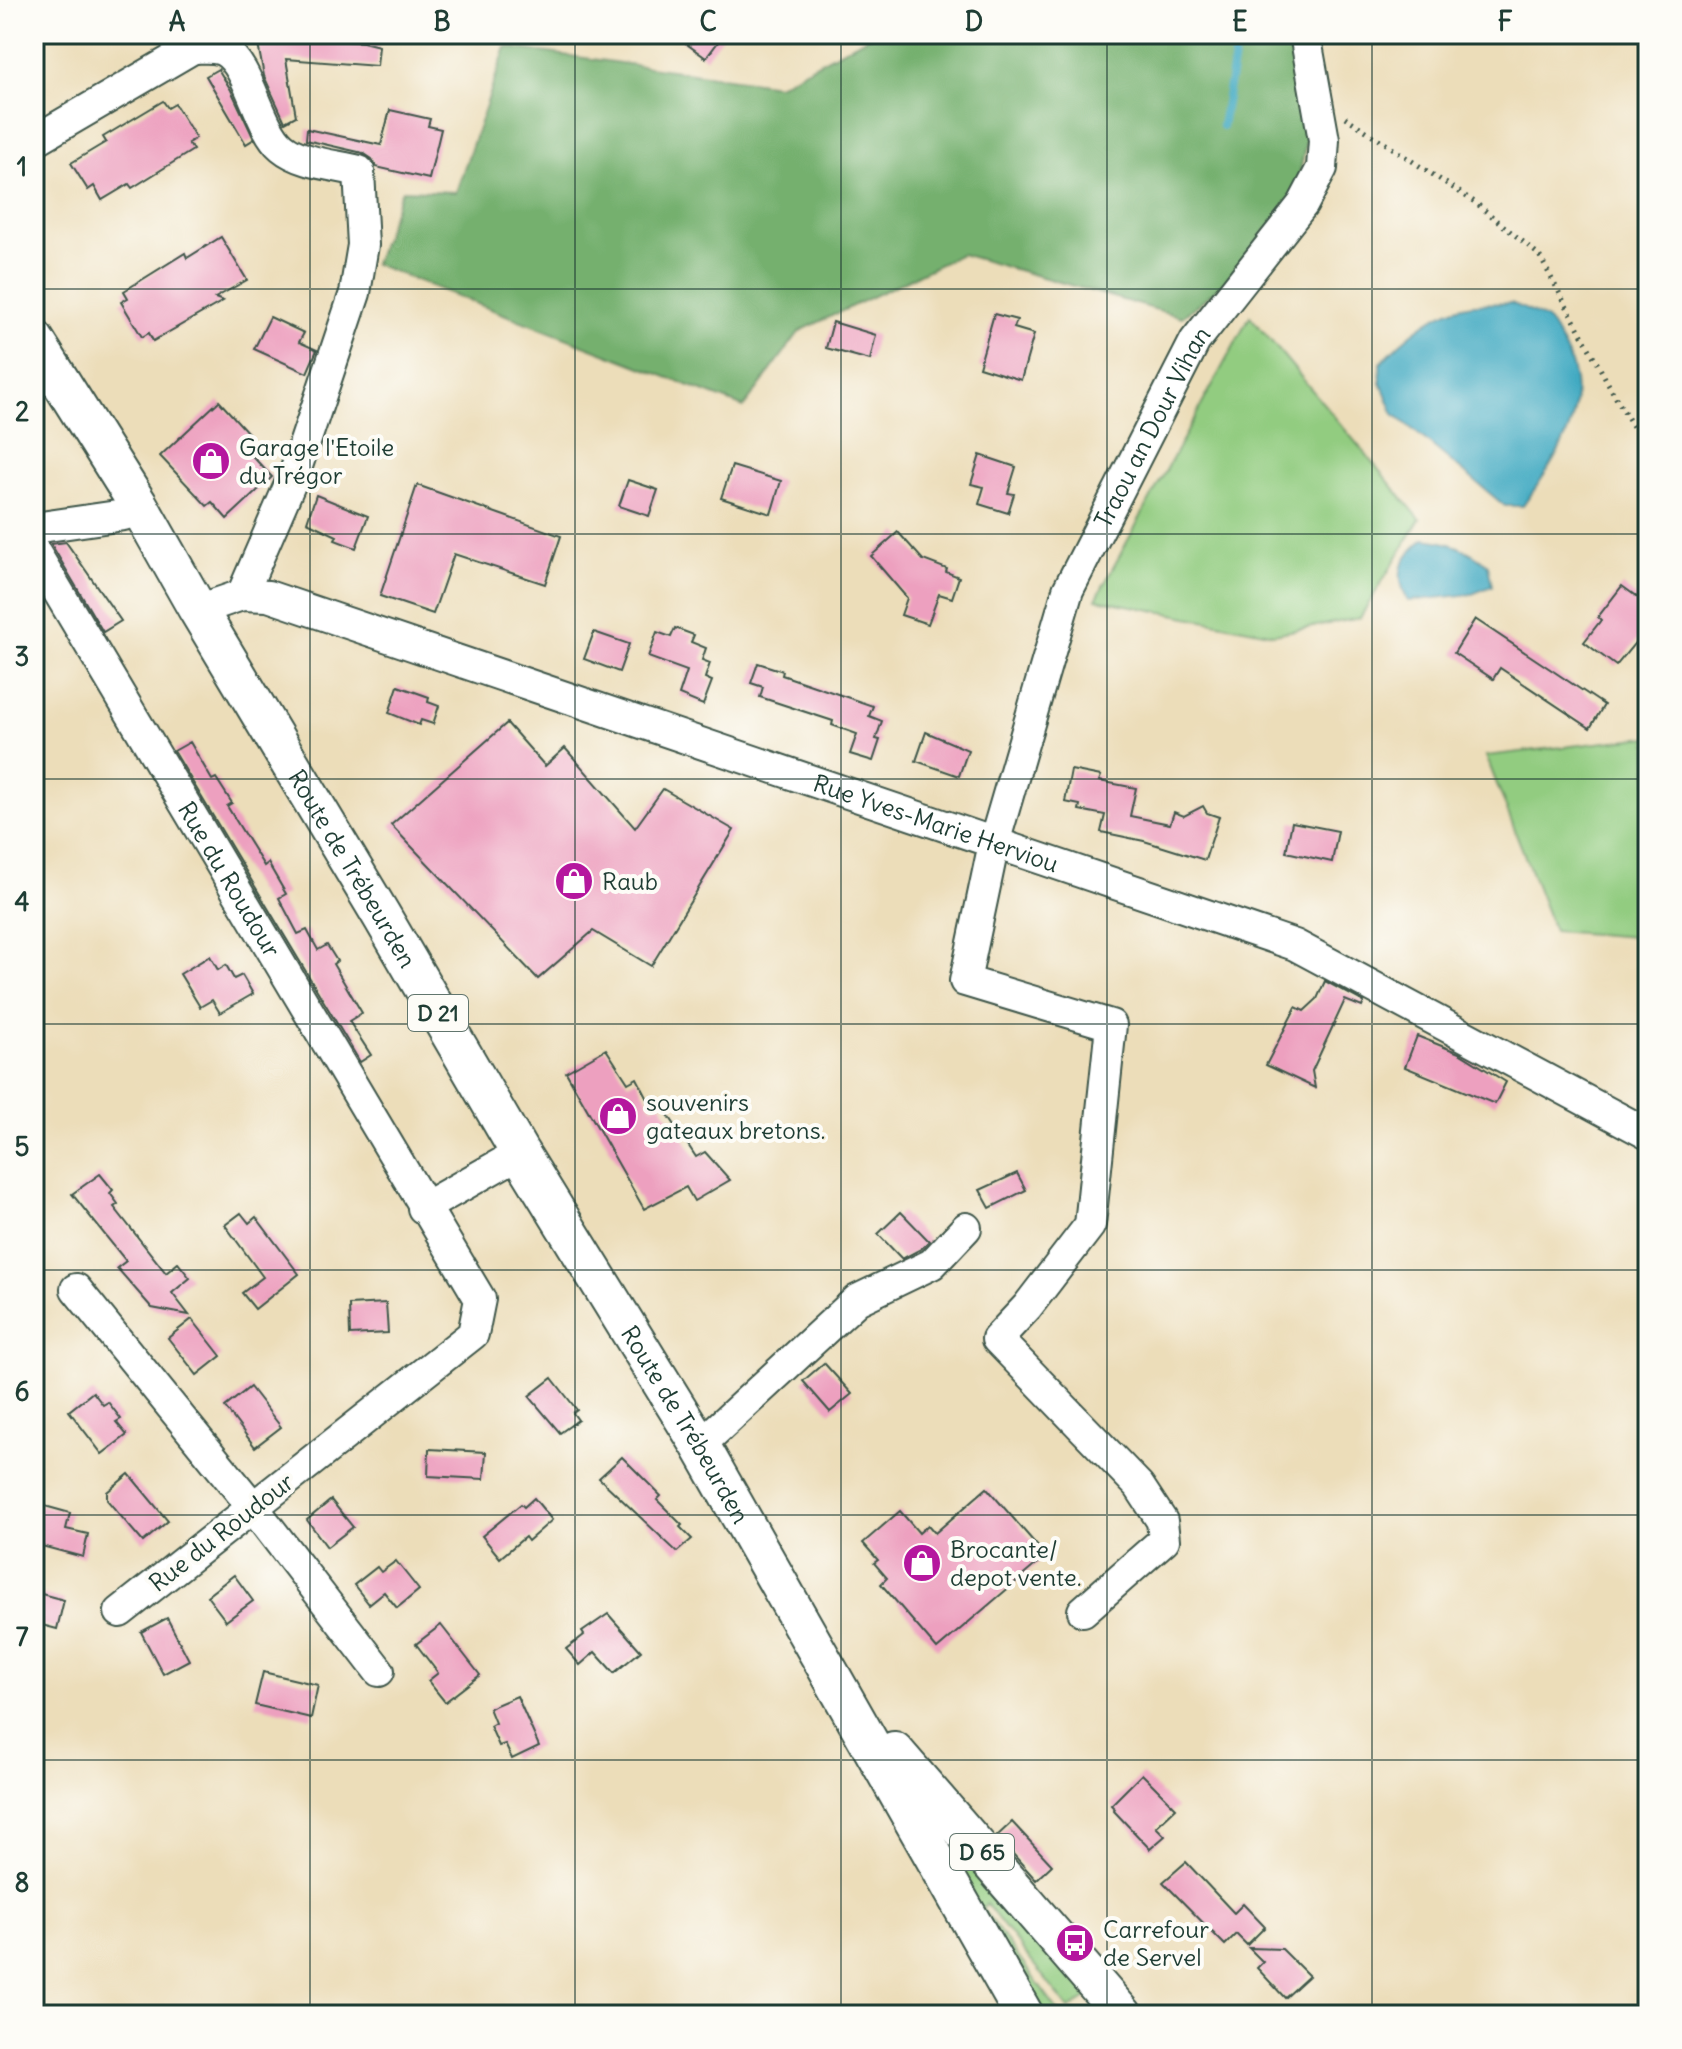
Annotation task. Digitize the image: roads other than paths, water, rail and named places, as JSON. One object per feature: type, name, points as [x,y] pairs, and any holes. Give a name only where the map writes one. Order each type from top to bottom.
[{"type":"main road","name":"Route de Trébeurden","points":[[34,339],[139,506],[520,1153],[700,1445],[1024,2015]]},
{"type":"main road","name":"Route de Trébeurden","points":[[840,1688],[1123,2015]]},
{"type":"street","name":"Traou an Dour Vihan","points":[[1083,1611],[1164,1540],[1162,1521],[1139,1486],[997,1339],[1027,1307],[1090,1225],[1111,1025],[965,981],[994,843],[1068,590],[1195,341],[1303,204],[1322,168],[1324,140],[1305,34]]},
{"type":"street","points":[[34,141],[195,41],[225,51],[237,62],[267,126],[281,146],[299,157],[359,171],[363,245],[355,293],[294,475],[242,595]]},
{"type":"street","points":[[34,528],[124,515],[139,506]]},
{"type":"street","name":"Rue du Roudour","points":[[34,551],[480,1299],[473,1334],[120,1612]]},
{"type":"street","name":"Rue Yves-Marie Herviou","points":[[198,610],[242,595],[268,596],[1295,945],[1648,1134]]},
{"type":"street","points":[[423,1208],[520,1153]]},
{"type":"street","points":[[700,1445],[857,1300],[932,1264],[966,1228]]},
{"type":"street","points":[[76,1289],[252,1506],[379,1671]]},
{"type":"water","points":[[1511,303],[1550,324],[1572,366],[1576,388],[1569,429],[1560,449],[1523,506],[1505,506],[1394,414],[1381,383],[1380,364],[1410,335],[1434,318],[1473,304]]},
{"type":"water","points":[[1424,539],[1442,542],[1473,554],[1488,565],[1492,586],[1472,594],[1408,601],[1401,582],[1402,567],[1409,553]]},
{"type":"waterway","points":[[1222,126],[1238,34]]},
{"type":"place","name":"Garage l'Etoile du Trégor","points":[[211,461]]},
{"type":"place","name":"Raub","points":[[574,881]]},
{"type":"place","name":"souvenirs gateaux bretons.","points":[[618,1116]]},
{"type":"place","name":"Brocante/ depot vente.","points":[[922,1563]]},
{"type":"place","name":"Carrefour de Servel","points":[[1075,1943]]}]
